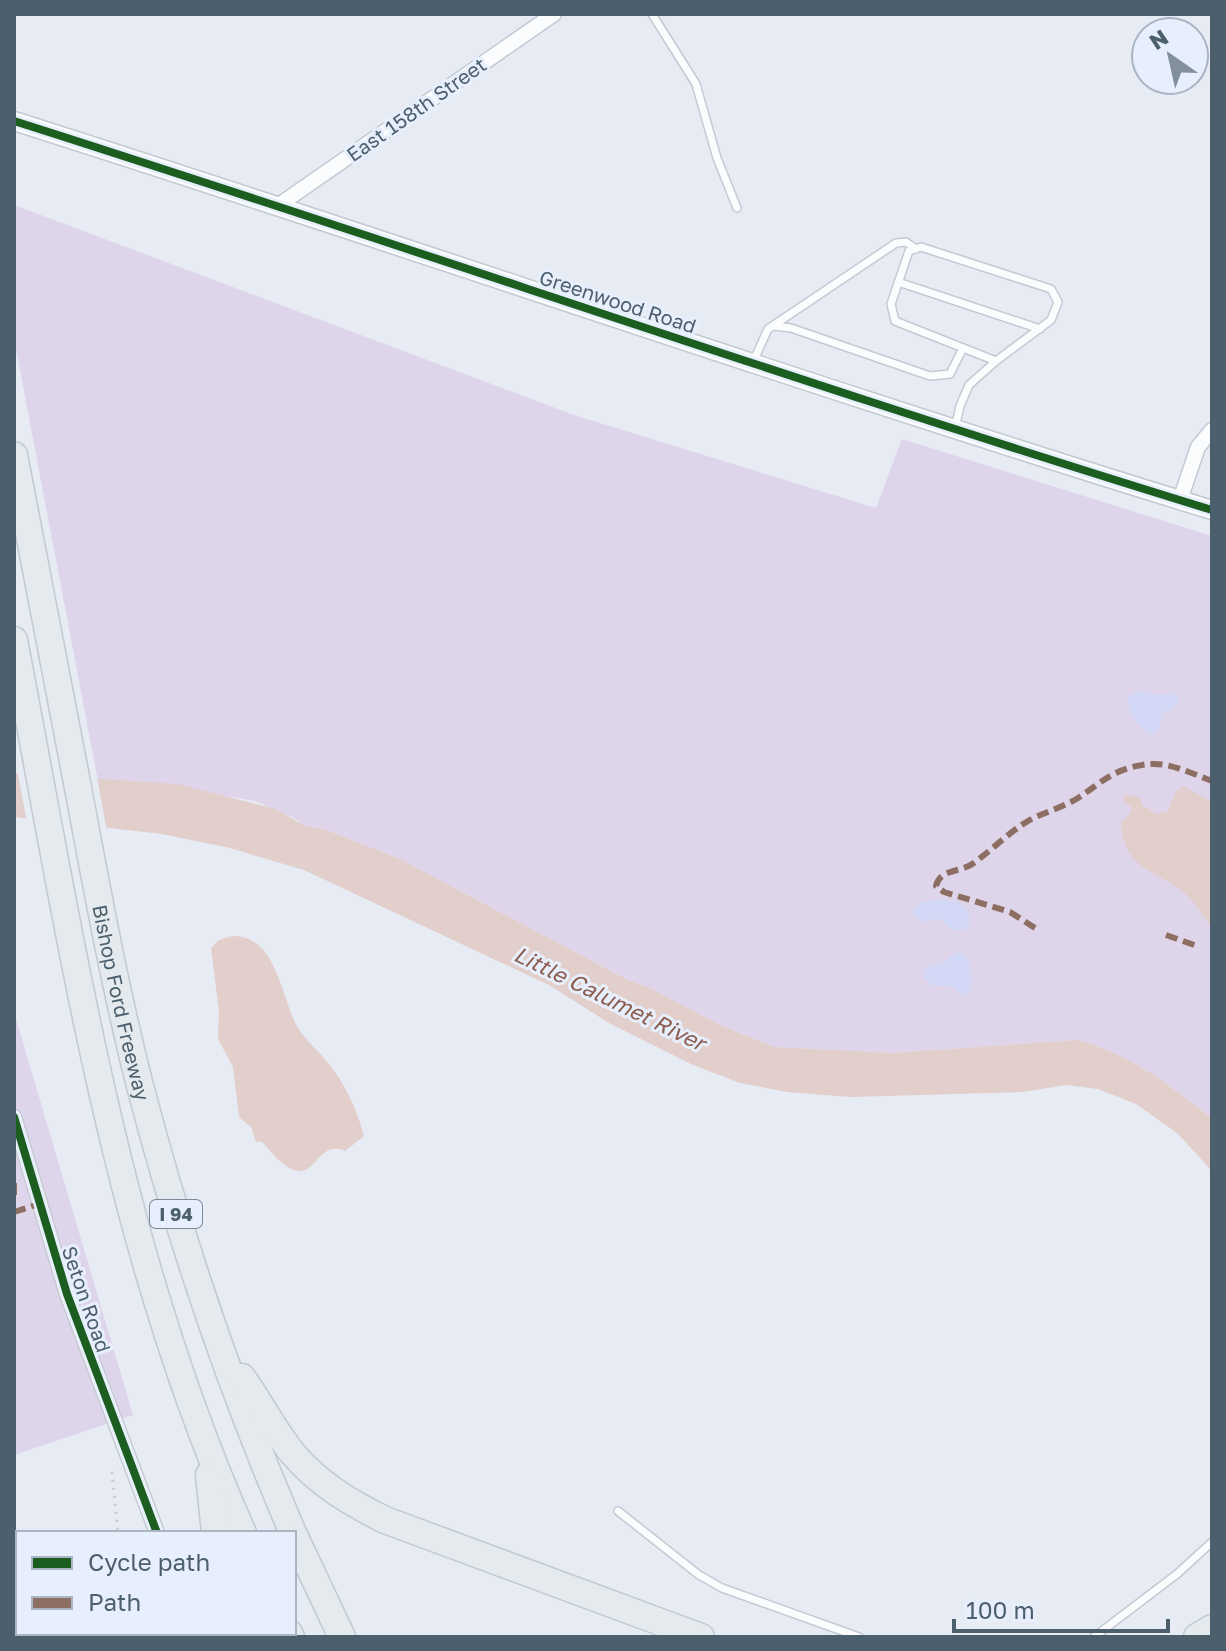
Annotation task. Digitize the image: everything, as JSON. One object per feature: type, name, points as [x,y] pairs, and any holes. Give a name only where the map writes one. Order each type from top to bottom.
[{"type":"highway","name":"Bishop Ford Freeway","points":[[14,455],[96,883],[139,1081],[166,1182],[218,1344],[293,1531]]},
{"type":"highway","name":"Bishop Ford Freeway","points":[[14,640],[98,1081],[124,1190],[152,1288],[206,1447],[242,1531]]},
{"type":"highway","points":[[218,1344],[293,1454],[319,1481],[351,1503],[385,1520],[701,1637]]},
{"type":"highway","points":[[206,1447],[215,1531]]},
{"type":"highway","name":"Bishop Ford Freeway","points":[[296,1538],[342,1637]]},
{"type":"highway","points":[[1197,1637],[1212,1628]]},
{"type":"street","name":"East 158th Street","points":[[279,205],[554,14]]},
{"type":"street","name":"Greenwood Road","points":[[14,121],[1212,510]]},
{"type":"street","points":[[1180,500],[1198,447],[1212,430]]},
{"type":"street","name":"Seton Road","points":[[14,1117],[67,1294],[156,1531]]},
{"type":"lane","points":[[652,14],[696,84],[717,158],[737,208]]},
{"type":"lane","points":[[753,363],[765,332],[896,243],[906,242],[916,249]]},
{"type":"lane","points":[[955,428],[969,385],[1051,320],[1058,302],[1051,289],[921,247],[909,251],[891,304],[895,321],[996,361]]},
{"type":"lane","points":[[898,282],[1040,329]]},
{"type":"lane","points":[[774,326],[791,328],[939,377],[953,370],[963,348]]},
{"type":"lane","points":[[618,1511],[699,1575],[722,1588],[859,1637]]},
{"type":"lane","points":[[1094,1637],[1177,1574],[1212,1542]]},
{"type":"path","points":[[112,1472],[118,1531]]},
{"type":"shaded area","points":[[14,205],[574,415],[876,508],[902,439],[1212,536],[1212,1118],[1131,1062],[1077,1040],[893,1053],[774,1047],[720,1025],[650,988],[626,979],[400,859],[324,829],[305,826],[255,801],[138,782],[98,781],[14,339]]},
{"type":"shaded area","points":[[14,1012],[133,1415],[14,1455]]},
{"type":"sand","points":[[1138,691],[1160,695],[1173,692],[1179,698],[1177,706],[1163,714],[1159,730],[1152,735],[1139,725],[1130,708],[1127,697]]},
{"type":"sand","points":[[942,899],[959,903],[968,911],[970,922],[966,929],[952,931],[940,920],[923,922],[913,915],[913,909],[921,902]]},
{"type":"sand","points":[[959,951],[967,958],[971,973],[971,990],[964,996],[952,987],[931,985],[923,976],[927,967],[941,963]]},
{"type":"water","name":"Little Calumet River","points":[[14,773],[177,784],[276,809],[305,826],[324,829],[400,859],[626,979],[650,988],[720,1025],[774,1047],[893,1053],[1077,1040],[1095,1045],[1148,1072],[1212,1118],[1212,1171],[1177,1133],[1136,1104],[1098,1089],[1066,1085],[1023,1092],[850,1097],[787,1092],[740,1083],[691,1064],[609,1023],[549,985],[304,870],[230,848],[162,834],[14,817]]},
{"type":"water","points":[[1183,786],[1212,802],[1212,928],[1189,897],[1136,861],[1123,839],[1121,822],[1132,808],[1124,801],[1124,794],[1141,798],[1142,805],[1157,814],[1168,811],[1175,793]]},
{"type":"water","points":[[233,936],[248,939],[260,947],[269,959],[300,1031],[341,1080],[364,1136],[345,1151],[327,1151],[303,1171],[285,1165],[262,1142],[256,1142],[251,1127],[239,1117],[233,1067],[218,1039],[219,1011],[211,948],[219,940]]},
{"type":"pier","points":[[17,769],[97,777],[107,832],[27,823]]},
{"type":"marked path","points":[[1035,928],[1010,912],[944,892],[936,886],[938,880],[975,862],[1028,821],[1072,801],[1123,770],[1160,764],[1212,781]]},
{"type":"marked path","points":[[1166,935],[1197,946]]},
{"type":"marked path","points":[[14,1183],[14,1196]]},
{"type":"marked path","points":[[14,1212],[39,1204]]},
{"type":"cycle path","points":[[14,121],[1212,510]]},
{"type":"cycle path","points":[[14,1117],[67,1294],[156,1531]]}]
